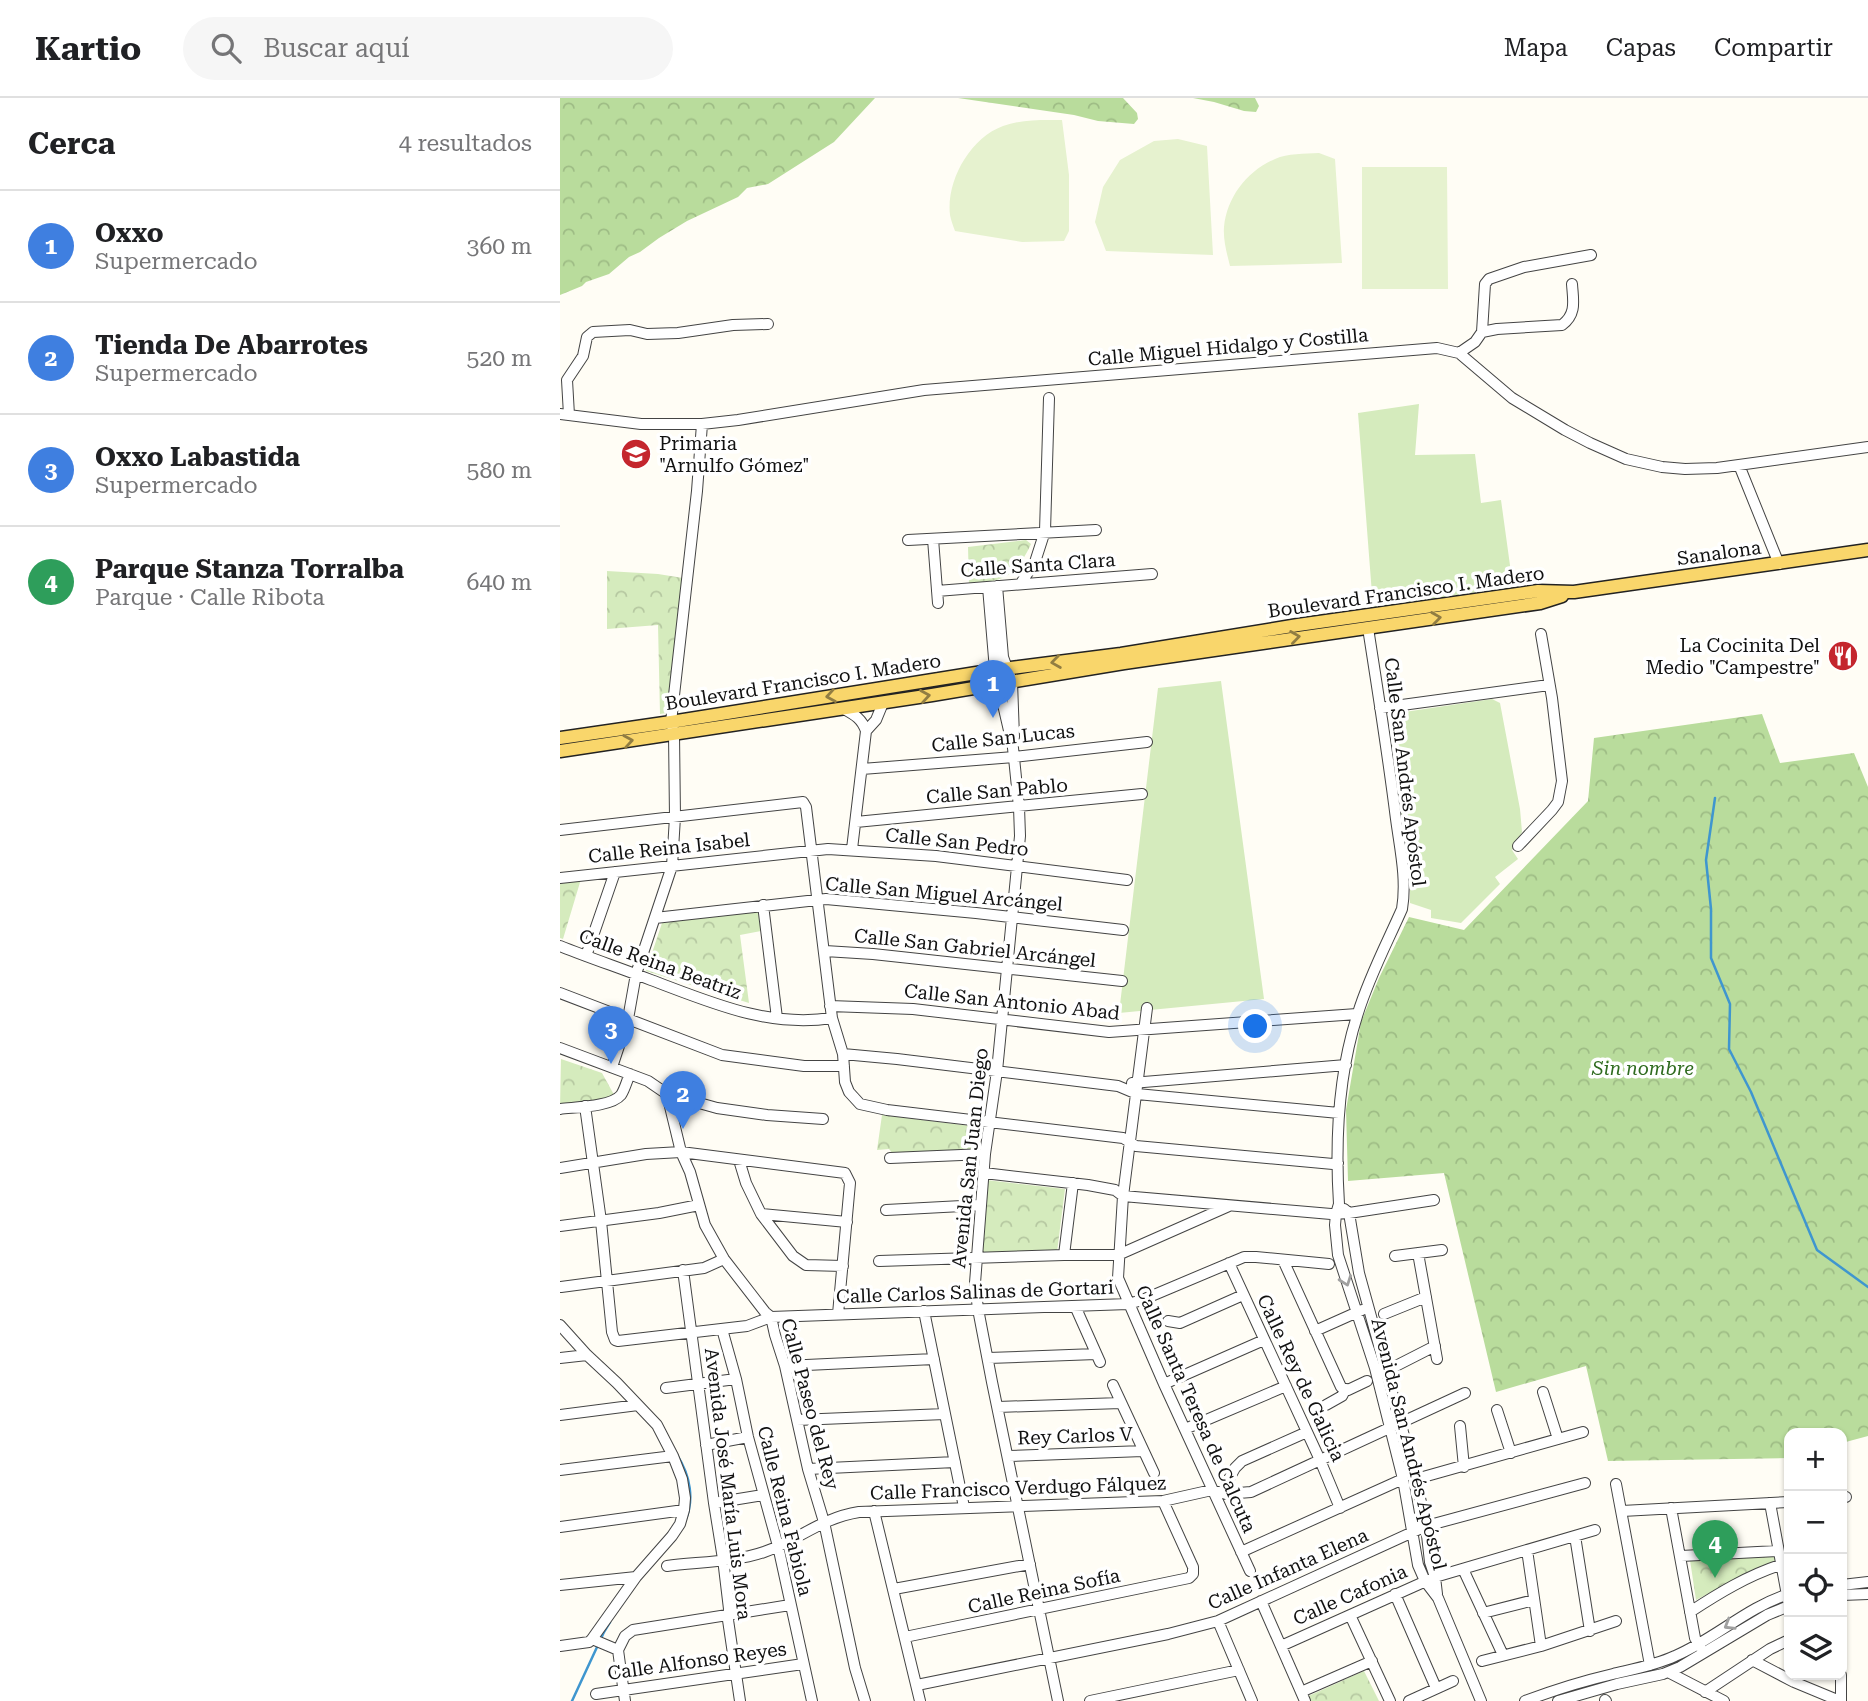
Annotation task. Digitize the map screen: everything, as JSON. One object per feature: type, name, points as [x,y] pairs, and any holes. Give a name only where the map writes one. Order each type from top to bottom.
[{"type":"main road","name":"Sanalona","points":[[1574,592],[1868,550]]},
{"type":"main road","name":"Boulevard Francisco I. Madero","points":[[560,738],[844,709],[1124,663],[1368,628],[1538,591],[1574,592]]},
{"type":"main road","name":"Boulevard Francisco I. Madero","points":[[560,751],[1001,669],[1121,654],[1298,625],[1466,608]]},
{"type":"street","points":[[1459,353],[1475,342],[1482,332],[1485,284],[1489,279],[1524,267],[1591,255]]},
{"type":"street","points":[[1482,332],[1562,325],[1569,320],[1573,311],[1572,284]]},
{"type":"street","points":[[564,414],[568,380],[583,356],[587,337],[593,332],[631,330],[647,334],[678,333],[733,325],[768,324]]},
{"type":"street","points":[[1473,363],[1475,342]]},
{"type":"street","name":"Calle Miguel Hidalgo y Costilla","points":[[564,414],[640,424],[702,424],[924,390],[1437,348],[1459,353],[1536,414],[1626,459],[1685,469],[1739,466],[1868,447]]},
{"type":"street","points":[[1021,583],[1034,562],[1045,531],[1049,397]]},
{"type":"street","points":[[612,1067],[628,1020],[636,974],[672,866],[675,817],[673,728],[702,424]]},
{"type":"street","points":[[1739,466],[1779,564]]},
{"type":"street","points":[[908,540],[1096,530]]},
{"type":"street","name":"Calle Santa Clara","points":[[933,539],[937,591],[1152,575]]},
{"type":"street","name":"Avenida San Juan Diego","points":[[993,587],[1003,657],[1001,669],[1006,683],[1014,752],[1020,836],[1003,1019],[985,1154],[975,1274],[978,1309],[1058,1701]]},
{"type":"street","points":[[937,591],[938,603]]},
{"type":"street","name":"Calle San Andrés Apóstol","points":[[1337,1209],[1339,1113],[1346,1065],[1357,1014],[1402,909],[1404,896],[1368,628]]},
{"type":"street","points":[[1518,846],[1558,802],[1562,781],[1541,634]]},
{"type":"street","points":[[1380,708],[1549,685]]},
{"type":"street","points":[[866,731],[876,719],[883,703]]},
{"type":"street","points":[[844,709],[857,716],[866,731],[852,849]]},
{"type":"street","name":"Calle San Lucas","points":[[862,769],[1014,752],[1147,742]]},
{"type":"street","name":"Calle San Pablo","points":[[856,822],[1142,794]]},
{"type":"street","points":[[560,830],[803,802],[812,850],[832,1018],[843,1060],[845,1082],[849,1092],[860,1104],[1123,1138],[1136,1146],[1338,1163]]},
{"type":"street","name":"Calle San Pedro","points":[[783,853],[852,849],[936,856],[1127,880]]},
{"type":"street","name":"Calle Reina Isabel","points":[[560,878],[783,853]]},
{"type":"street","points":[[586,956],[615,872]]},
{"type":"street","name":"Calle San Miguel Arcángel","points":[[655,918],[818,899],[1123,930]]},
{"type":"street","points":[[763,905],[777,1018]]},
{"type":"street","name":"Calle Reina Beatriz","points":[[560,946],[728,1009],[807,1021],[832,1018]]},
{"type":"street","name":"Calle San Gabriel Arcángel","points":[[825,951],[1122,981]]},
{"type":"street","points":[[560,993],[734,1058],[804,1066],[843,1060],[997,1071],[1118,1086],[1137,1094],[1339,1113]]},
{"type":"street","name":"Calle San Antonio Abad","points":[[830,1006],[913,1009],[1109,1032],[1357,1014]]},
{"type":"street","name":"Calle Santa Teresa de Calcuta","points":[[1147,1008],[1123,1196],[1118,1278],[1250,1572]]},
{"type":"street","points":[[560,1049],[648,1081],[667,1094],[717,1108],[823,1119]]},
{"type":"street","points":[[1118,1086],[1138,1082],[1346,1065]]},
{"type":"street","points":[[560,1109],[613,1101],[620,1097],[630,1074]]},
{"type":"street","name":"Calle Paseo del Rey","points":[[667,1094],[681,1152],[690,1172],[705,1225],[724,1259],[771,1317],[808,1469],[824,1522],[855,1668],[865,1701]]},
{"type":"street","points":[[585,1106],[601,1221],[606,1280]]},
{"type":"street","points":[[560,1168],[646,1154],[681,1152],[845,1173],[850,1183],[838,1314]]},
{"type":"street","points":[[890,1157],[985,1154]]},
{"type":"street","points":[[739,1160],[746,1183],[761,1214],[793,1256],[802,1263],[811,1265],[843,1266]]},
{"type":"street","points":[[984,1172],[1115,1190],[1123,1196],[1230,1205],[1337,1209],[1349,1213],[1434,1200]]},
{"type":"street","points":[[1065,1255],[1073,1183]]},
{"type":"street","points":[[560,1226],[699,1205]]},
{"type":"street","points":[[886,1210],[981,1205]]},
{"type":"street","points":[[879,1261],[1118,1255],[1230,1205]]},
{"type":"street","name":"Avenida San Andrés Apóstol","points":[[1337,1209],[1335,1232],[1338,1255],[1401,1423],[1416,1479],[1426,1526],[1430,1579]]},
{"type":"street","name":"Avenida San Andrés Apóstol","points":[[1349,1213],[1356,1261],[1369,1307],[1418,1565],[1430,1579],[1481,1701]]},
{"type":"street","points":[[761,1214],[847,1222]]},
{"type":"street","points":[[1395,1255],[1442,1250]]},
{"type":"street","points":[[1418,1253],[1437,1359]]},
{"type":"street","name":"Calle Carlos Salinas de Gortari","points":[[606,1280],[612,1332],[615,1340],[622,1341],[747,1326],[771,1317],[1128,1304],[1250,1256],[1329,1264]]},
{"type":"street","points":[[561,1286],[708,1267],[724,1259]]},
{"type":"street","points":[[1283,1260],[1340,1387],[1345,1390]]},
{"type":"street","name":"Calle Rey de Galicia","points":[[1229,1263],[1340,1508]]},
{"type":"street","name":"Avenida José María Luis Mora","points":[[683,1270],[740,1701]]},
{"type":"street","points":[[1168,1321],[1180,1323],[1243,1295]]},
{"type":"street","points":[[1384,1314],[1426,1297]]},
{"type":"street","points":[[988,1357],[1098,1358],[1075,1306]]},
{"type":"street","points":[[1315,1331],[1369,1307]]},
{"type":"street","points":[[924,1311],[964,1507]]},
{"type":"street","points":[[560,1325],[657,1425],[673,1455],[684,1489],[684,1510],[680,1524],[636,1577],[592,1639],[589,1642],[560,1646]]},
{"type":"street","name":"Calle Reina Fabiola","points":[[722,1329],[778,1546],[812,1701]]},
{"type":"street","points":[[1164,1384],[1264,1340]]},
{"type":"street","points":[[1382,1373],[1435,1346]]},
{"type":"street","points":[[560,1358],[587,1355]]},
{"type":"street","points":[[785,1366],[934,1359]]},
{"type":"street","points":[[666,1388],[736,1379]]},
{"type":"street","points":[[1326,1405],[1342,1396],[1345,1390],[1367,1381]]},
{"type":"street","points":[[1113,1385],[1154,1473]]},
{"type":"street","points":[[1185,1429],[1286,1386]]},
{"type":"street","points":[[1543,1392],[1558,1439]]},
{"type":"street","name":"Calle Francisco Verdugo Fálquez","points":[[667,1566],[747,1557],[778,1546],[848,1513],[1163,1501],[1212,1490],[1226,1494],[1251,1492],[1465,1393]]},
{"type":"street","points":[[998,1407],[1121,1403]]},
{"type":"street","points":[[560,1415],[638,1405]]},
{"type":"street","points":[[1497,1410],[1511,1453]]},
{"type":"street","points":[[797,1420],[945,1414]]},
{"type":"street","points":[[1460,1426],[1464,1467]]},
{"type":"street","points":[[1229,1479],[1242,1461],[1307,1432]]},
{"type":"street","points":[[1416,1479],[1583,1432]]},
{"type":"street","points":[[706,1445],[748,1437]]},
{"type":"street","name":"Rey Carlos V","points":[[1008,1456],[1143,1451]]},
{"type":"street","points":[[560,1470],[673,1455]]},
{"type":"street","points":[[808,1469],[955,1462]]},
{"type":"street","points":[[1241,1552],[1403,1479]]},
{"type":"street","name":"Calle Infanta Elena","points":[[916,1685],[1168,1634],[1218,1621],[1426,1526],[1585,1482]]},
{"type":"street","points":[[1616,1484],[1650,1665]]},
{"type":"street","points":[[714,1503],[763,1495]]},
{"type":"street","name":"Calle Reina Sofía","points":[[905,1637],[1189,1578],[1193,1574],[1193,1567],[1163,1501]]},
{"type":"street","points":[[1622,1511],[1784,1502]]},
{"type":"street","points":[[1770,1503],[1784,1582]]},
{"type":"street","points":[[1671,1508],[1695,1639],[1702,1648]]},
{"type":"street","points":[[560,1527],[684,1510]]},
{"type":"street","points":[[874,1511],[920,1701]]},
{"type":"street","name":"Calle Cafonia","points":[[1281,1646],[1430,1579],[1595,1530]]},
{"type":"street","points":[[1574,1536],[1590,1631]]},
{"type":"street","points":[[1527,1550],[1541,1646]]},
{"type":"street","points":[[1681,1556],[1777,1551]]},
{"type":"street","points":[[894,1589],[1030,1564]]},
{"type":"street","points":[[1690,1612],[1753,1574],[1780,1565]]},
{"type":"street","points":[[1462,1569],[1503,1655]]},
{"type":"street","points":[[560,1585],[636,1577]]},
{"type":"street","points":[[1847,1584],[1868,1582]]},
{"type":"street","points":[[1395,1594],[1436,1688]]},
{"type":"street","points":[[1847,1595],[1868,1594]]},
{"type":"street","points":[[1483,1613],[1534,1600]]},
{"type":"street","points":[[1261,1601],[1303,1697],[1372,1661]]},
{"type":"street","points":[[1558,1701],[1617,1684],[1650,1665],[1702,1648],[1767,1615],[1784,1602]]},
{"type":"street","points":[[625,1701],[618,1650],[625,1636],[633,1630],[790,1605]]},
{"type":"street","points":[[1350,1615],[1390,1701]]},
{"type":"street","points":[[1218,1621],[1252,1701]]},
{"type":"street","points":[[1482,1661],[1541,1646],[1616,1621]]},
{"type":"street","points":[[592,1639],[618,1650]]},
{"type":"street","points":[[1705,1692],[1784,1642]]},
{"type":"street","points":[[1525,1701],[1589,1680],[1668,1672],[1687,1663],[1702,1648]]},
{"type":"street","points":[[1752,1660],[1794,1682],[1840,1701],[1841,1680]]},
{"type":"street","name":"Calle Alfonso Reyes","points":[[596,1694],[803,1664]]},
{"type":"street","points":[[1090,1701],[1239,1670]]},
{"type":"street","points":[[1668,1672],[1724,1701]]},
{"type":"street","points":[[1409,1701],[1452,1681]]},
{"type":"green space","points":[[560,98],[875,98],[834,142],[768,184],[747,188],[738,197],[687,221],[659,238],[629,257],[609,274],[560,295]]},
{"type":"green space","points":[[958,98],[1123,98],[1137,113],[1138,119],[1134,124],[1098,121]]},
{"type":"green space","points":[[1193,98],[1255,98],[1259,106],[1256,112],[1244,111]]},
{"type":"green space","points":[[1032,120],[1062,120],[1069,175],[1069,231],[1064,241],[1022,242],[955,231],[950,215],[952,188],[963,162],[980,140],[1010,124]]},
{"type":"green space","points":[[1178,139],[1207,146],[1213,255],[1106,251],[1095,222],[1103,187],[1120,160],[1154,141]]},
{"type":"green space","points":[[1319,153],[1335,159],[1342,263],[1230,266],[1224,227],[1229,205],[1240,186],[1256,170],[1275,159]]},
{"type":"green space","points":[[1362,167],[1447,167],[1448,289],[1362,289]]},
{"type":"green space","points":[[1419,404],[1415,455],[1475,454],[1481,503],[1501,500],[1513,587],[1373,607],[1358,413]]},
{"type":"green space","points":[[1026,540],[1031,544],[1014,571],[1000,579],[969,585],[968,547]]},
{"type":"green space","points":[[607,571],[683,578],[673,712],[660,714],[658,625],[607,629]]},
{"type":"green space","points":[[1221,681],[1264,999],[1119,1013],[1158,688]]},
{"type":"green space","points":[[1492,699],[1500,703],[1520,809],[1522,832],[1512,850],[1518,859],[1495,877],[1500,884],[1461,923],[1431,918],[1431,910],[1410,903],[1410,883],[1392,779],[1391,714]]},
{"type":"green space","name":"Sin nombre","points":[[1762,714],[1780,763],[1854,753],[1868,787],[1868,1436],[1847,1442],[1847,1428],[1784,1428],[1784,1458],[1608,1461],[1586,1366],[1496,1392],[1444,1173],[1348,1181],[1346,1110],[1361,1022],[1409,917],[1464,930],[1588,801],[1594,738]]},
{"type":"green space","points":[[581,879],[563,939],[560,938],[560,882]]},
{"type":"green space","points":[[758,910],[761,931],[740,935],[749,1003],[646,971],[662,923]]},
{"type":"green space","points":[[561,1059],[602,1073],[618,1102],[560,1108]]},
{"type":"green space","points":[[882,1115],[979,1127],[976,1152],[893,1154],[889,1149],[877,1150]]},
{"type":"green space","points":[[986,1180],[1065,1189],[1057,1252],[979,1254]]},
{"type":"green space","points":[[1776,1555],[1777,1560],[1696,1600],[1690,1560]]},
{"type":"green space","points":[[1364,1671],[1379,1701],[1306,1701],[1304,1698]]},
{"type":"waterway","points":[[1715,798],[1706,860],[1711,909],[1711,958],[1730,1004],[1729,1049],[1751,1092],[1817,1250],[1868,1287]]},
{"type":"waterway","points":[[677,1455],[690,1488],[690,1505],[685,1521]]},
{"type":"waterway","points":[[572,1701],[610,1622]]},
{"type":"place","name":"Primaria \"Arnulfo Gómez\"","points":[[636,454]]},
{"type":"place","name":"La Cocinita Del Medio \"Campestre\"","points":[[1843,656]]},
{"type":"place","name":"Oxxo","points":[[993,718]]},
{"type":"place","name":"Oxxo Labastida","points":[[611,1064]]},
{"type":"place","name":"Tienda De Abarrotes","points":[[683,1129]]},
{"type":"place","name":"Parque Stanza Torralba","points":[[1715,1578]]}]
